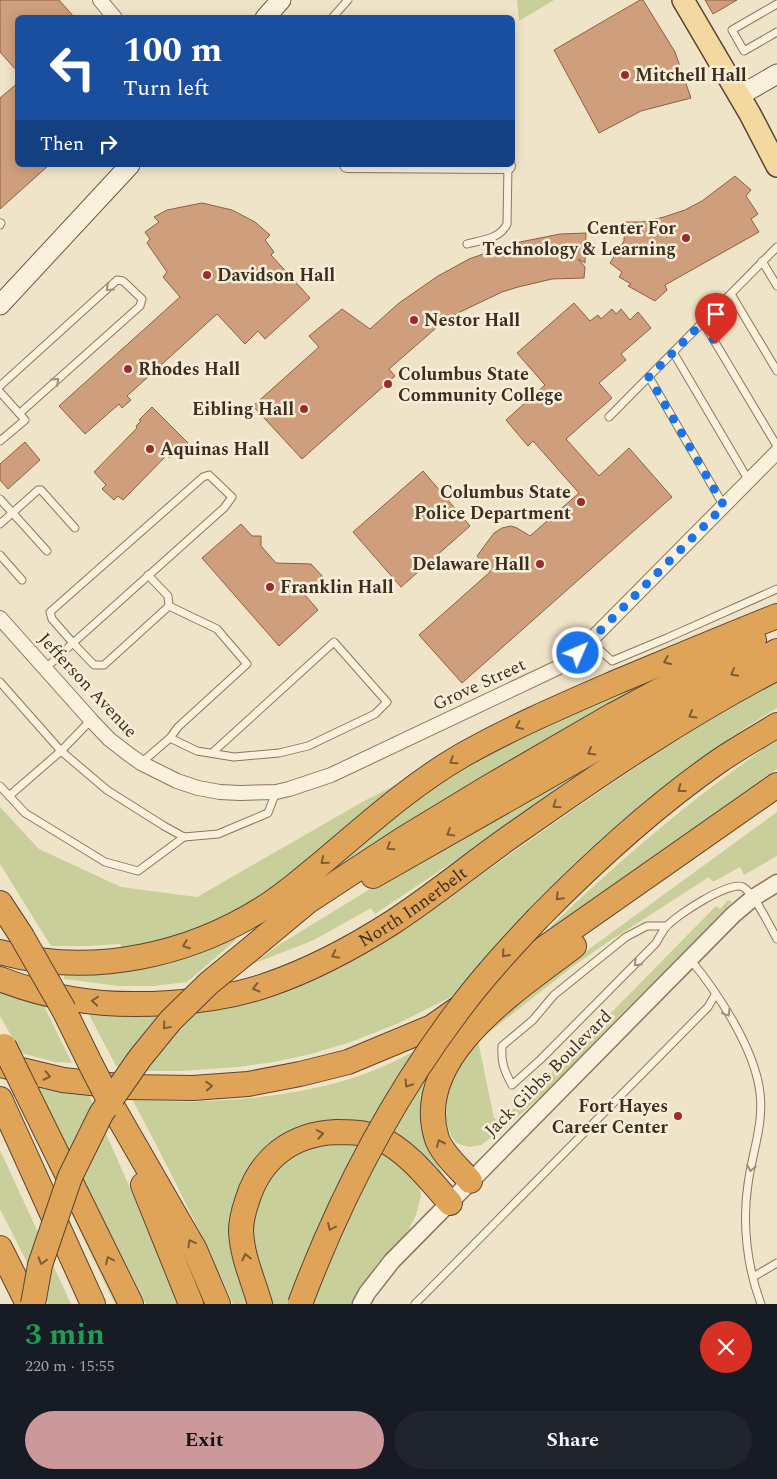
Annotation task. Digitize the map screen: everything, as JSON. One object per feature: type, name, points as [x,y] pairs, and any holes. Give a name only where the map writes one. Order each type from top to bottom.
[{"type":"highway","points":[[0,952],[62,962],[99,962],[174,950],[203,939],[272,902],[383,812],[460,756],[574,700],[777,616]]},
{"type":"highway","points":[[34,1304],[40,1265],[70,1177],[101,1114],[140,1058],[171,1020],[209,983],[307,902],[403,839],[612,715],[777,628]]},
{"type":"highway","points":[[254,946],[338,895],[617,737],[777,651]]},
{"type":"highway","name":"North Innerbelt","points":[[0,979],[18,986],[72,999],[115,1003],[165,1003],[224,996],[266,985],[302,972],[394,921],[515,833],[623,758],[688,718],[777,668]]},
{"type":"highway","points":[[300,1304],[322,1246],[363,1160],[388,1116],[457,1011],[502,957],[581,874],[629,832],[720,760],[777,725]]},
{"type":"highway","points":[[1,1050],[63,1080],[128,1087],[193,1088],[248,1084],[348,1062],[432,1027],[777,785]]},
{"type":"highway","points":[[470,1181],[444,1152],[438,1140],[434,1122],[435,1098],[441,1077],[455,1050],[470,1032],[504,1001],[578,942],[662,865]]},
{"type":"highway","points":[[0,903],[21,935],[64,1010],[111,1104],[195,1250],[218,1304]]},
{"type":"highway","points":[[1,1050],[26,1091],[131,1304]]},
{"type":"highway","points":[[0,1099],[93,1304]]},
{"type":"highway","points":[[111,1104],[191,1304]]},
{"type":"highway","points":[[260,1304],[245,1256],[241,1230],[244,1212],[251,1187],[264,1167],[281,1150],[302,1138],[323,1133],[352,1132],[377,1137],[407,1156],[450,1203]]},
{"type":"highway","points":[[0,1248],[28,1304]]},
{"type":"main road","points":[[268,15],[281,0]]},
{"type":"main road","points":[[683,0],[777,166]]},
{"type":"main road","points":[[739,96],[777,74]]},
{"type":"main road","points":[[0,305],[128,167]]},
{"type":"street","points":[[100,0],[112,15]]},
{"type":"street","name":"Grove Street","points":[[240,793],[276,792],[331,775],[557,668],[578,653],[777,452]]},
{"type":"street","name":"Jefferson Avenue","points":[[0,618],[109,739],[140,763],[177,781],[198,788],[240,793]]},
{"type":"street","name":"Jack Gibbs Boulevard","points":[[361,1304],[367,1292],[392,1262],[470,1181],[733,915],[753,898],[777,883]]},
{"type":"lane","points":[[335,15],[348,0]]},
{"type":"lane","points":[[777,4],[732,30],[744,51],[777,32]]},
{"type":"lane","points":[[467,244],[494,237],[504,231],[507,224],[508,167]]},
{"type":"lane","points":[[609,418],[777,247]]},
{"type":"lane","points":[[762,261],[777,286]]},
{"type":"lane","points":[[0,386],[117,280],[123,281],[142,299],[140,306],[20,413]]},
{"type":"lane","points":[[731,294],[777,371]]},
{"type":"lane","points":[[703,322],[777,446]]},
{"type":"lane","points":[[673,352],[749,481]]},
{"type":"lane","points":[[649,377],[724,506]]},
{"type":"lane","points":[[0,392],[25,420],[0,441]]},
{"type":"lane","points":[[46,668],[73,643],[148,575],[218,513],[232,497],[209,475],[203,477],[50,612],[52,619],[73,643],[94,665],[104,665],[169,606]]},
{"type":"lane","points":[[0,524],[38,490],[41,490],[75,528]]},
{"type":"lane","points":[[0,499],[47,552]]},
{"type":"lane","points":[[0,555],[22,580]]},
{"type":"lane","points":[[148,575],[168,596],[169,606]]},
{"type":"lane","points":[[590,641],[612,661],[777,589]]},
{"type":"lane","points":[[140,763],[170,738],[178,727],[247,664],[217,630],[169,606]]},
{"type":"lane","points":[[170,738],[197,751],[234,757],[279,754],[308,746],[375,714],[386,702],[334,642],[212,753]]},
{"type":"lane","points":[[0,682],[61,751],[107,790],[184,837]]},
{"type":"lane","points":[[10,796],[61,751],[91,720]]},
{"type":"lane","points":[[0,786],[25,813],[105,862],[138,871],[184,837],[218,834],[268,813],[276,792]]},
{"type":"lane","points":[[667,926],[647,926],[626,937],[554,995],[533,1020],[502,1046],[502,1064],[512,1085],[541,1060],[656,943],[667,926],[697,904],[719,892],[736,886],[744,888],[753,898],[777,939]]},
{"type":"lane","points":[[690,959],[715,994],[751,1058],[760,1093],[761,1118],[748,1185],[746,1236],[753,1278],[761,1304]]},
{"type":"lane","points":[[415,1304],[708,1007],[715,994]]},
{"type":"lane","points":[[753,1278],[777,1263]]},
{"type":"green space","points":[[517,0],[554,0],[519,21]]},
{"type":"green space","points":[[666,674],[297,895],[421,791],[537,726]]},
{"type":"green space","points":[[777,682],[777,708],[705,756],[637,809],[584,854],[525,913],[544,934],[459,993],[399,1023],[351,1042],[311,1054],[274,1062],[238,1067],[148,1071],[116,1066],[86,1009],[147,1013],[208,1011],[254,1002],[277,995],[321,976],[384,942],[626,774],[675,742]]},
{"type":"green space","points":[[777,740],[777,769],[550,927],[604,877],[688,805]]},
{"type":"green space","points":[[573,772],[575,775],[495,834],[375,914],[371,908],[314,940],[253,964],[277,946],[411,864]]},
{"type":"green space","points":[[405,780],[279,884],[253,902],[198,931],[122,950],[120,944],[51,946],[0,864],[0,807],[39,849],[121,887],[197,897],[364,801]]},
{"type":"green space","points":[[777,812],[777,856],[744,875],[740,867],[713,882],[709,877],[572,967],[478,1041],[494,1118],[500,1121],[544,1081],[716,906],[720,909],[728,900],[732,902],[542,1095],[507,1126],[481,1145],[469,1147],[456,1143],[451,1136],[446,1121],[447,1090],[460,1057],[496,1020],[574,960]]},
{"type":"green space","points":[[234,935],[236,940],[187,982],[153,986],[119,986],[64,979],[64,973]]},
{"type":"green space","points":[[0,988],[42,1002],[72,1063],[55,1062],[21,1053],[0,1016]]},
{"type":"green space","points":[[460,1027],[428,1147],[446,1179],[364,1123],[254,1166],[249,1304],[233,1304],[159,1149],[132,1099],[186,1102],[225,1100],[286,1094],[326,1086],[377,1069]]},
{"type":"green space","points":[[36,1085],[59,1091],[89,1095],[181,1304],[146,1304]]},
{"type":"green space","points":[[329,1143],[348,1143],[388,1155],[415,1179],[420,1188],[421,1196],[416,1215],[407,1233],[377,1264],[352,1304],[271,1304],[255,1249],[253,1222],[256,1205],[262,1190],[282,1165],[311,1148]]},
{"type":"green space","points":[[0,1150],[71,1304],[48,1304],[0,1209]]},
{"type":"green space","points":[[75,1209],[121,1304],[115,1304],[70,1210]]},
{"type":"building","points":[[0,0],[59,0],[72,15],[15,15],[15,69],[0,52]]},
{"type":"building","name":"Mitchell Hall","points":[[643,0],[675,52],[691,98],[641,111],[599,133],[554,50]]},
{"type":"building","points":[[705,0],[737,0],[713,14]]},
{"type":"building","points":[[15,86],[15,167],[47,167],[0,209],[0,98]]},
{"type":"building","name":"Center For Technology & Learning","points":[[735,176],[751,190],[746,196],[758,214],[751,219],[759,232],[665,285],[667,290],[655,301],[628,286],[631,284],[619,277],[622,272],[610,263],[624,241],[625,222],[642,222],[685,210],[702,201]]},
{"type":"building","points":[[202,203],[232,210],[255,222],[270,235],[265,240],[274,252],[271,255],[310,298],[265,339],[258,331],[245,344],[217,314],[127,396],[131,400],[122,408],[119,404],[85,434],[59,406],[180,297],[163,277],[167,272],[147,243],[150,239],[145,232],[159,222],[154,217],[167,210]]},
{"type":"building","name":"Nestor Hall","points":[[586,233],[585,263],[578,259],[585,267],[584,278],[552,279],[518,287],[502,292],[458,313],[436,328],[389,369],[395,376],[302,459],[253,406],[319,347],[309,336],[342,309],[370,329],[399,303],[438,276],[469,259],[515,243],[560,234]]},
{"type":"building","name":"Delaware Hall","points":[[574,303],[590,321],[598,315],[601,319],[612,309],[616,314],[621,309],[630,320],[638,312],[651,328],[621,354],[626,360],[599,383],[612,398],[566,439],[599,476],[629,448],[672,497],[462,683],[419,635],[490,572],[477,556],[494,533],[502,528],[511,526],[530,536],[579,493],[533,441],[528,446],[506,420],[545,385],[517,353]]},
{"type":"building","name":"Aquinas Hall","points":[[152,407],[188,443],[175,456],[173,454],[169,458],[167,455],[123,500],[118,496],[114,500],[102,489],[106,485],[94,472],[137,428],[136,426],[141,421],[139,420]]},
{"type":"building","points":[[25,442],[40,460],[8,489],[0,480],[0,464]]},
{"type":"building","points":[[423,471],[470,526],[401,587],[353,532]]},
{"type":"building","name":"Franklin Hall","points":[[241,524],[252,536],[261,536],[261,546],[276,563],[311,564],[324,578],[305,595],[318,610],[279,646],[202,558]]},
{"type":"place","name":"Mitchell Hall","points":[[625,75]]},
{"type":"place","name":"Center For Technology & Learning","points":[[686,238]]},
{"type":"place","name":"Davidson Hall","points":[[207,275]]},
{"type":"place","name":"Nestor Hall","points":[[414,320]]},
{"type":"place","name":"Rhodes Hall","points":[[128,369]]},
{"type":"place","name":"Columbus State Community College","points":[[388,384]]},
{"type":"place","name":"Eibling Hall","points":[[304,409]]},
{"type":"place","name":"Aquinas Hall","points":[[150,449]]},
{"type":"place","name":"Columbus State Police Department","points":[[581,502]]},
{"type":"place","name":"Delaware Hall","points":[[540,564]]},
{"type":"place","name":"Franklin Hall","points":[[270,587]]},
{"type":"place","name":"Fort Hayes Career Center","points":[[678,1116]]},
{"type":"route","points":[[578,653],[724,506],[649,377],[703,322],[716,344]]}]
